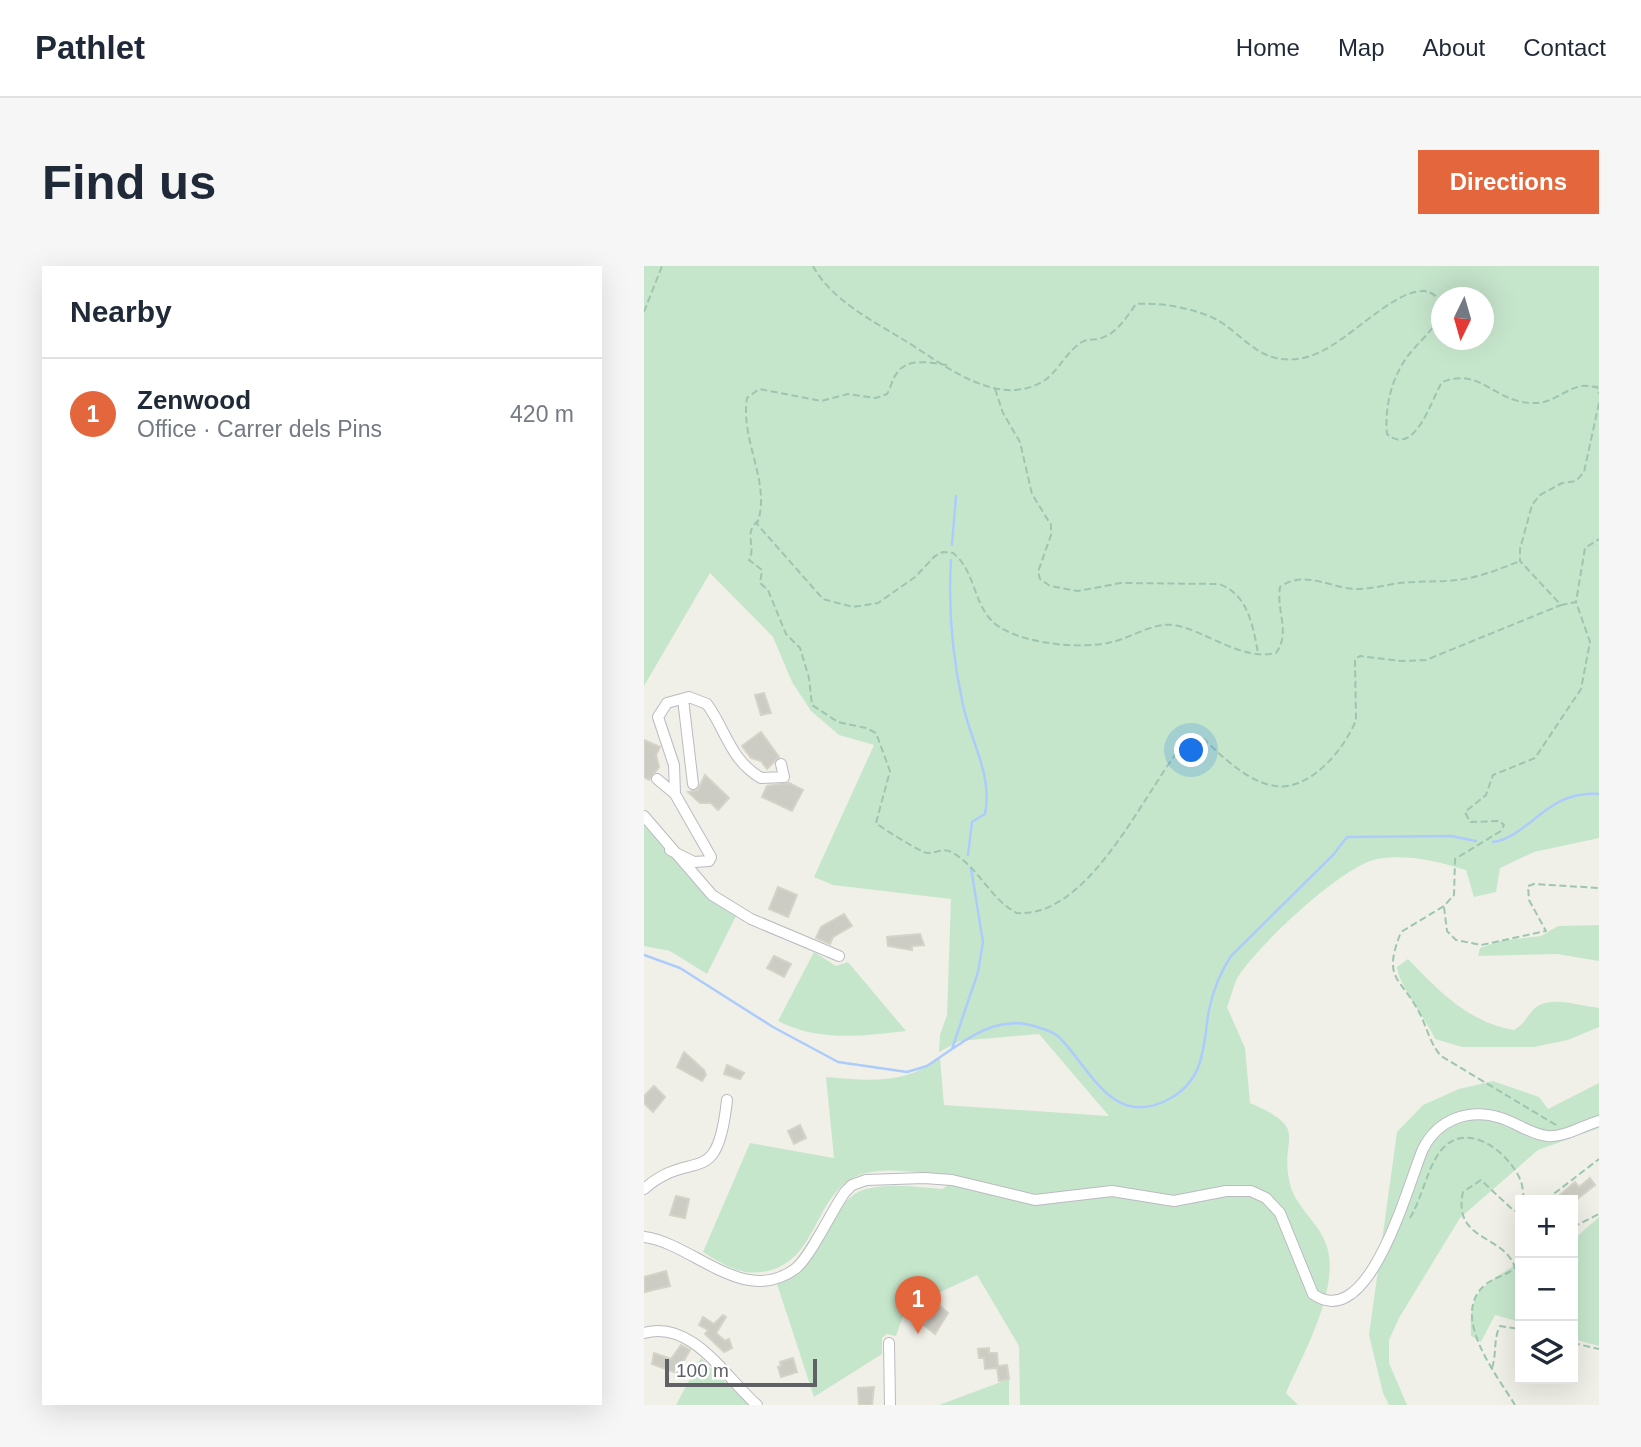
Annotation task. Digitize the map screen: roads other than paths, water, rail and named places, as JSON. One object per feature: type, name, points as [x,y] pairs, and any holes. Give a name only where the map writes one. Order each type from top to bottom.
[{"type":"street","points":[[675,794],[674,765],[658,717],[667,703],[694,697],[707,704],[723,739],[756,775],[763,788]]},
{"type":"street","points":[[683,699],[693,784]]},
{"type":"street","points":[[756,775],[780,779],[785,773],[781,764]]},
{"type":"street","points":[[657,779],[675,794],[711,857],[709,862],[700,864],[670,850]]},
{"type":"street","points":[[644,816],[704,887],[730,908],[839,956]]},
{"type":"street","points":[[644,1189],[665,1176],[699,1166],[712,1157],[720,1138],[727,1100]]},
{"type":"street","points":[[644,1237],[665,1242],[731,1276],[768,1279],[798,1266],[845,1192],[852,1185],[866,1180],[952,1180],[1035,1200],[1102,1191],[1174,1201],[1226,1191],[1251,1191],[1266,1198],[1280,1213],[1313,1294],[1332,1300],[1360,1285],[1379,1262],[1423,1149],[1431,1135],[1446,1121],[1462,1116],[1483,1115],[1502,1118],[1548,1136],[1599,1121]]},
{"type":"street","points":[[644,1333],[666,1331],[682,1335],[758,1405]]},
{"type":"street","points":[[889,1343],[890,1405]]},
{"type":"waterway","points":[[952,545],[956,496]]},
{"type":"waterway","points":[[951,560],[951,614],[956,670],[963,705],[984,773],[987,800],[985,814],[972,822],[968,855]]},
{"type":"waterway","points":[[1493,842],[1518,832],[1566,799],[1581,794],[1599,794]]},
{"type":"waterway","points":[[952,1049],[972,1036],[994,1027],[1028,1024],[1057,1035],[1105,1092],[1119,1102],[1134,1107],[1151,1106],[1182,1090],[1197,1070],[1204,1048],[1213,996],[1220,975],[1231,956],[1333,855],[1347,837],[1451,836],[1476,841]]},
{"type":"waterway","points":[[644,955],[680,968],[773,1027],[838,1062],[907,1072],[927,1066],[952,1049],[978,972],[983,942],[971,868]]},
{"type":"place","name":"Zenwood","points":[[918,1334]]}]
